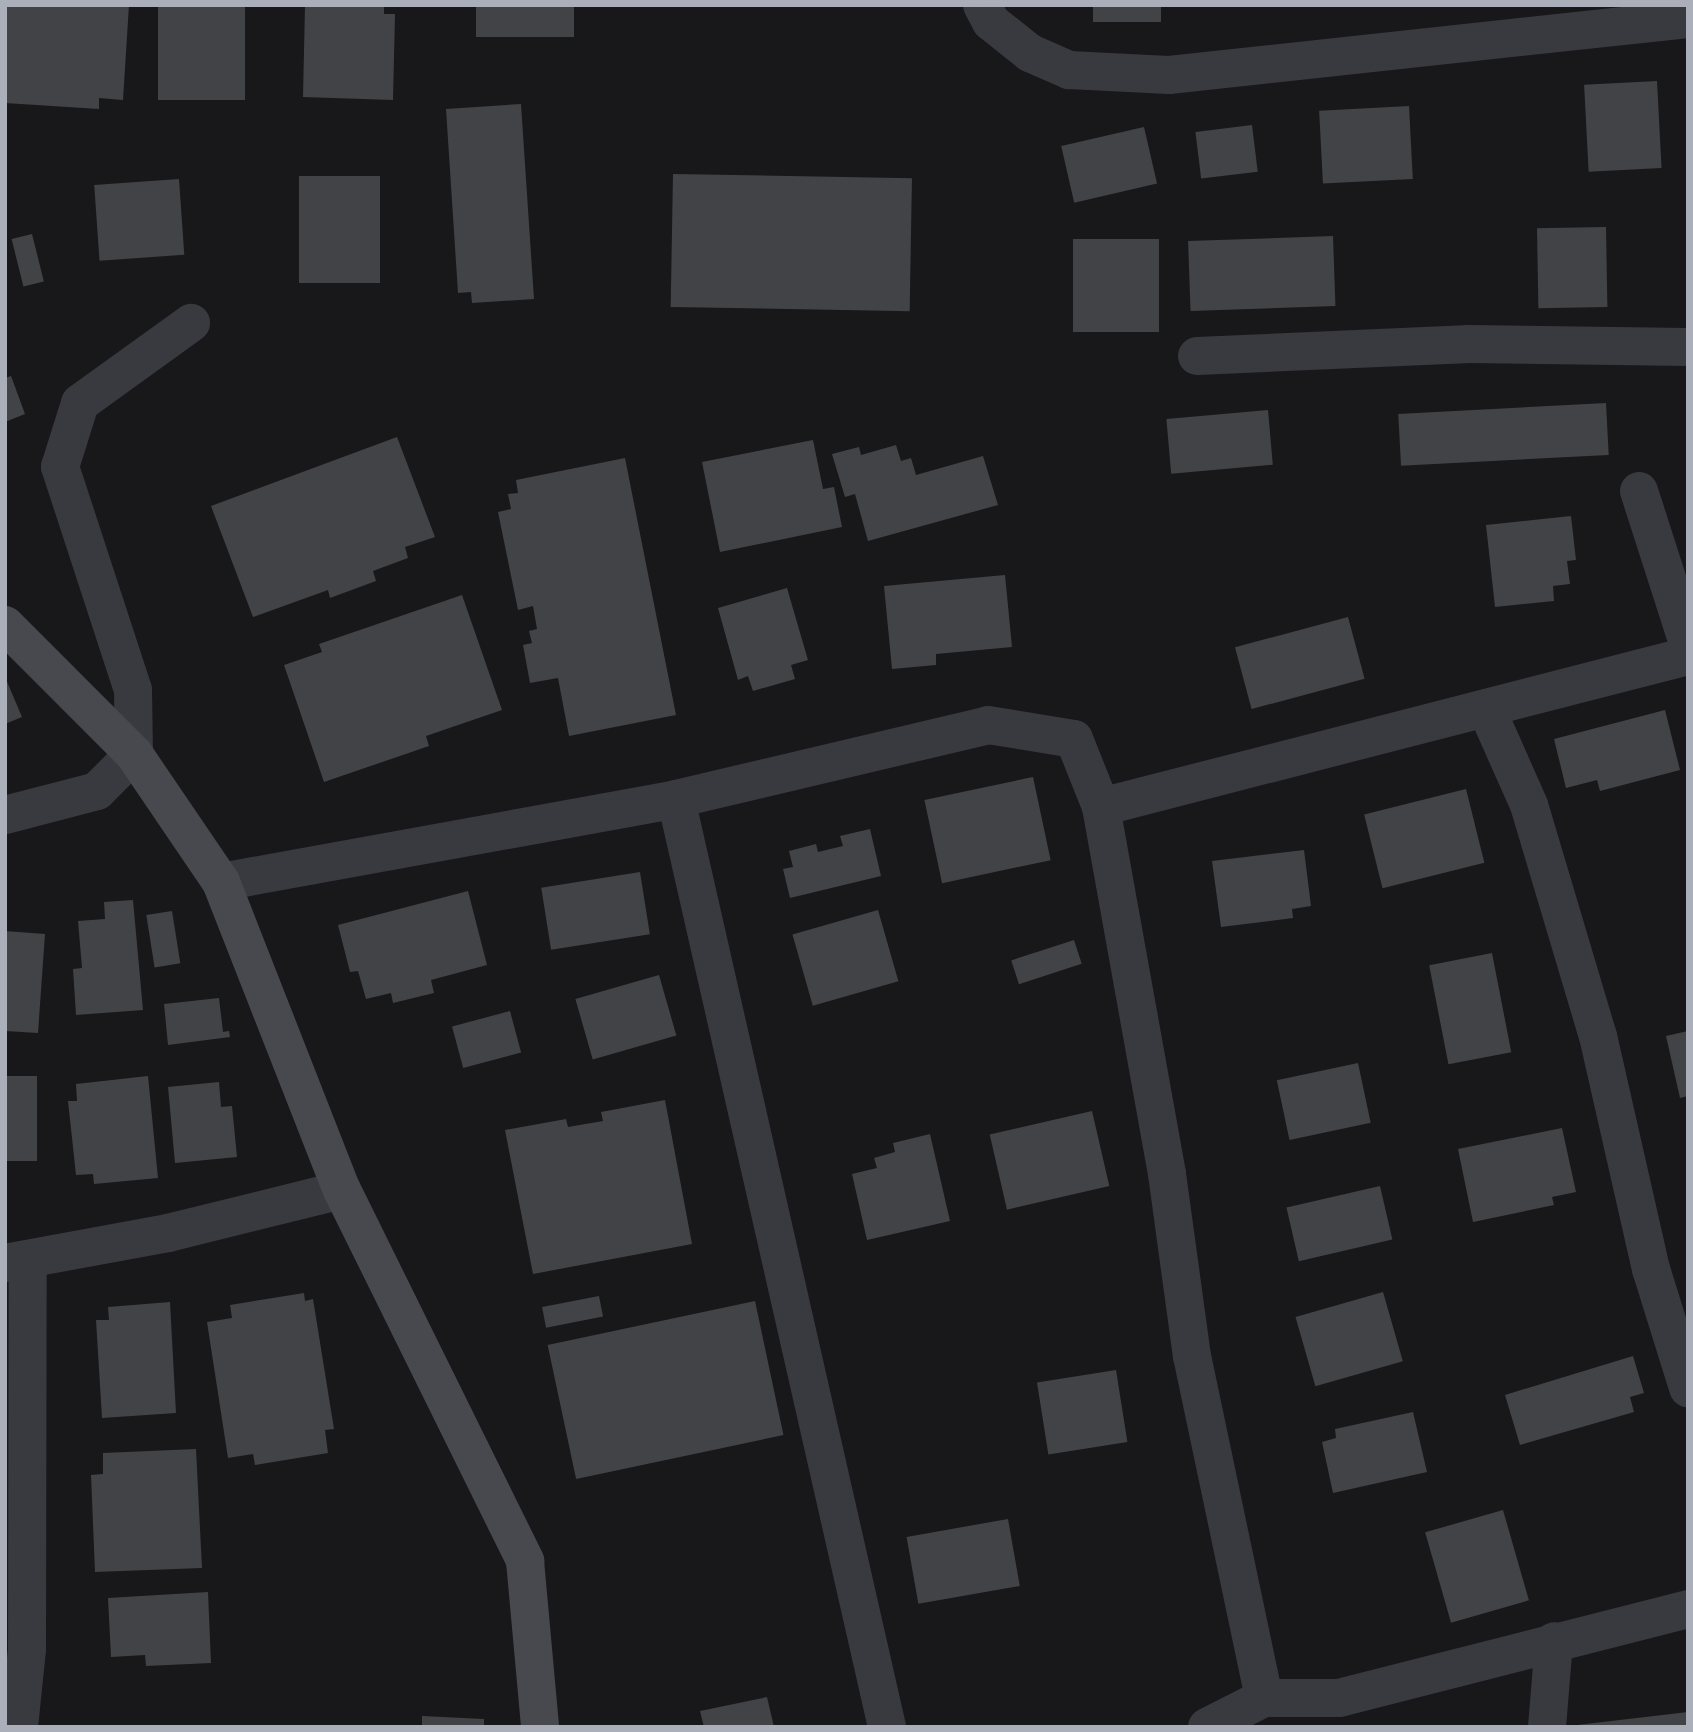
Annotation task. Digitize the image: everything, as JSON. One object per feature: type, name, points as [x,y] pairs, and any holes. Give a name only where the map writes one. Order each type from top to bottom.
[{"type":"main road","points":[[5,625],[134,754],[221,881],[342,1190],[525,1561],[540,1727]]},
{"type":"street","points":[[982,5],[991,22],[1031,53],[1069,70],[1169,75],[1688,19]]},
{"type":"street","points":[[5,815],[97,791],[134,754],[133,690],[60,467],[80,403],[191,323]]},
{"type":"street","points":[[1197,356],[1470,344],[1688,347]]},
{"type":"street","points":[[1639,491],[1688,644]]},
{"type":"street","points":[[1101,807],[1688,656]]},
{"type":"street","points":[[1486,708],[1529,805],[1598,1036],[1651,1269],[1688,1388]]},
{"type":"street","points":[[221,881],[676,799],[988,725],[1074,739],[1101,807],[1167,1174],[1192,1356],[1264,1698]]},
{"type":"street","points":[[676,799],[887,1727]]},
{"type":"street","points":[[19,1727],[27,1649],[17,1262],[342,1190]]},
{"type":"street","points":[[1207,1727],[1264,1698],[1339,1698],[1554,1641],[1688,1609]]},
{"type":"street","points":[[1547,1727],[1554,1641]]},
{"type":"building","points":[[5,5],[129,5],[123,100],[99,98],[99,109],[5,103]]},
{"type":"building","points":[[158,5],[245,5],[245,100],[158,100]]},
{"type":"building","points":[[305,5],[384,5],[384,14],[395,14],[393,100],[303,97]]},
{"type":"building","points":[[476,5],[574,5],[574,37],[476,37]]},
{"type":"building","points":[[1093,5],[1161,5],[1161,22],[1093,22]]},
{"type":"building","points":[[1657,81],[1662,168],[1589,172],[1584,85]]},
{"type":"building","points":[[521,104],[534,299],[472,303],[471,292],[458,293],[446,109]]},
{"type":"building","points":[[1409,106],[1413,179],[1323,184],[1319,111]]},
{"type":"building","points":[[1252,125],[1258,172],[1201,179],[1195,132]]},
{"type":"building","points":[[1144,127],[1157,184],[1074,203],[1061,146]]},
{"type":"building","points":[[673,174],[912,178],[910,311],[671,307]]},
{"type":"building","points":[[299,176],[380,176],[380,283],[299,283]]},
{"type":"building","points":[[179,179],[184,255],[100,261],[94,185]]},
{"type":"building","points":[[1606,227],[1607,307],[1538,308],[1537,228]]},
{"type":"building","points":[[32,234],[44,282],[23,287],[12,239]]},
{"type":"building","points":[[1333,236],[1335,306],[1191,311],[1188,241]]},
{"type":"building","points":[[1073,239],[1159,239],[1159,332],[1073,332]]},
{"type":"building","points":[[11,376],[25,414],[5,422],[5,378]]},
{"type":"building","points":[[1606,403],[1609,455],[1401,466],[1398,414]]},
{"type":"building","points":[[1268,410],[1273,465],[1171,474],[1166,419]]},
{"type":"building","points":[[397,437],[435,537],[405,547],[408,558],[373,571],[376,581],[330,598],[328,590],[253,617],[211,506]]},
{"type":"building","points":[[813,440],[823,489],[834,487],[842,527],[720,552],[702,462]]},
{"type":"building","points":[[896,445],[901,461],[911,458],[916,475],[983,456],[998,505],[868,541],[855,494],[845,497],[832,454],[859,447],[861,455]]},
{"type":"building","points":[[625,458],[676,715],[569,736],[558,678],[530,683],[523,645],[532,643],[529,631],[537,629],[533,606],[518,610],[498,512],[511,509],[508,494],[518,493],[516,480]]},
{"type":"building","points":[[1571,516],[1576,560],[1567,561],[1570,584],[1553,586],[1554,601],[1495,607],[1486,525]]},
{"type":"building","points":[[1005,575],[1012,647],[936,654],[936,665],[892,669],[884,586]]},
{"type":"building","points":[[787,588],[808,660],[791,665],[795,679],[753,691],[748,676],[738,680],[718,608]]},
{"type":"building","points":[[462,595],[502,710],[426,736],[429,746],[324,782],[284,665],[322,652],[319,644]]},
{"type":"building","points":[[1348,617],[1365,679],[1252,709],[1235,647]]},
{"type":"building","points":[[5,677],[22,717],[5,724]]},
{"type":"building","points":[[1665,710],[1680,770],[1600,791],[1597,780],[1566,788],[1554,739]]},
{"type":"building","points":[[1033,777],[1051,860],[942,883],[924,800]]},
{"type":"building","points":[[1466,789],[1484,863],[1383,888],[1364,814]]},
{"type":"building","points":[[870,829],[881,876],[790,898],[783,869],[793,867],[789,851],[816,844],[818,852],[843,846],[840,836]]},
{"type":"building","points":[[1304,850],[1311,906],[1292,909],[1293,918],[1221,927],[1212,861]]},
{"type":"building","points":[[640,872],[650,934],[551,950],[541,888]]},
{"type":"building","points":[[468,891],[487,965],[431,980],[434,993],[393,1003],[391,993],[366,999],[358,971],[350,972],[338,925]]},
{"type":"building","points":[[133,900],[143,1010],[76,1015],[73,969],[82,968],[78,921],[105,919],[104,902]]},
{"type":"building","points":[[878,910],[898,981],[813,1006],[792,935]]},
{"type":"building","points":[[172,911],[180,963],[155,967],[146,915]]},
{"type":"building","points":[[5,931],[45,934],[38,1033],[5,1031]]},
{"type":"building","points":[[1074,940],[1082,964],[1019,984],[1011,960]]},
{"type":"building","points":[[1492,953],[1511,1052],[1448,1064],[1429,965]]},
{"type":"building","points":[[659,975],[676,1036],[593,1060],[575,999]]},
{"type":"building","points":[[219,998],[223,1032],[229,1031],[230,1037],[168,1045],[164,1004]]},
{"type":"building","points":[[510,1011],[521,1053],[463,1068],[452,1027]]},
{"type":"building","points":[[1688,1031],[1688,1096],[1680,1098],[1666,1036]]},
{"type":"building","points":[[1358,1063],[1371,1123],[1289,1140],[1277,1080]]},
{"type":"building","points":[[5,1076],[37,1076],[37,1161],[5,1161]]},
{"type":"building","points":[[148,1076],[158,1178],[94,1184],[93,1174],[76,1175],[68,1101],[77,1101],[76,1084]]},
{"type":"building","points":[[219,1082],[221,1107],[232,1106],[237,1157],[175,1163],[168,1087]]},
{"type":"building","points":[[665,1100],[692,1244],[533,1274],[505,1130],[566,1119],[568,1127],[603,1121],[601,1112]]},
{"type":"building","points":[[1092,1111],[1109,1186],[1007,1210],[990,1135]]},
{"type":"building","points":[[1562,1128],[1576,1192],[1552,1197],[1554,1205],[1473,1222],[1458,1149]]},
{"type":"building","points":[[930,1134],[950,1221],[867,1240],[852,1174],[877,1168],[874,1158],[895,1152],[893,1143]]},
{"type":"building","points":[[1380,1186],[1392,1240],[1299,1261],[1286,1208]]},
{"type":"building","points":[[1383,1292],[1403,1361],[1315,1386],[1296,1317]]},
{"type":"building","points":[[304,1293],[305,1301],[313,1299],[334,1429],[325,1430],[328,1453],[255,1465],[253,1454],[228,1458],[207,1322],[232,1318],[230,1305]]},
{"type":"building","points":[[599,1296],[603,1317],[546,1328],[542,1307]]},
{"type":"building","points":[[755,1301],[783,1435],[576,1479],[548,1345]]},
{"type":"building","points":[[170,1302],[176,1413],[102,1418],[96,1320],[109,1320],[108,1307]]},
{"type":"building","points":[[1633,1356],[1644,1393],[1630,1397],[1634,1412],[1520,1445],[1505,1395]]},
{"type":"building","points":[[1116,1370],[1127,1442],[1048,1455],[1037,1383]]},
{"type":"building","points":[[1413,1412],[1427,1472],[1333,1493],[1322,1442],[1336,1438],[1335,1429]]},
{"type":"building","points":[[196,1449],[202,1568],[95,1572],[91,1475],[103,1474],[103,1453]]},
{"type":"building","points":[[1503,1510],[1529,1600],[1451,1623],[1425,1532]]},
{"type":"building","points":[[1008,1519],[1020,1586],[918,1604],[907,1537]]},
{"type":"building","points":[[208,1592],[211,1663],[146,1666],[145,1655],[111,1657],[108,1598]]},
{"type":"building","points":[[767,1697],[774,1727],[704,1727],[700,1711]]},
{"type":"building","points":[[1688,1712],[1688,1727],[1577,1727],[1577,1725]]},
{"type":"building","points":[[422,1716],[484,1719],[484,1727],[422,1727]]}]
